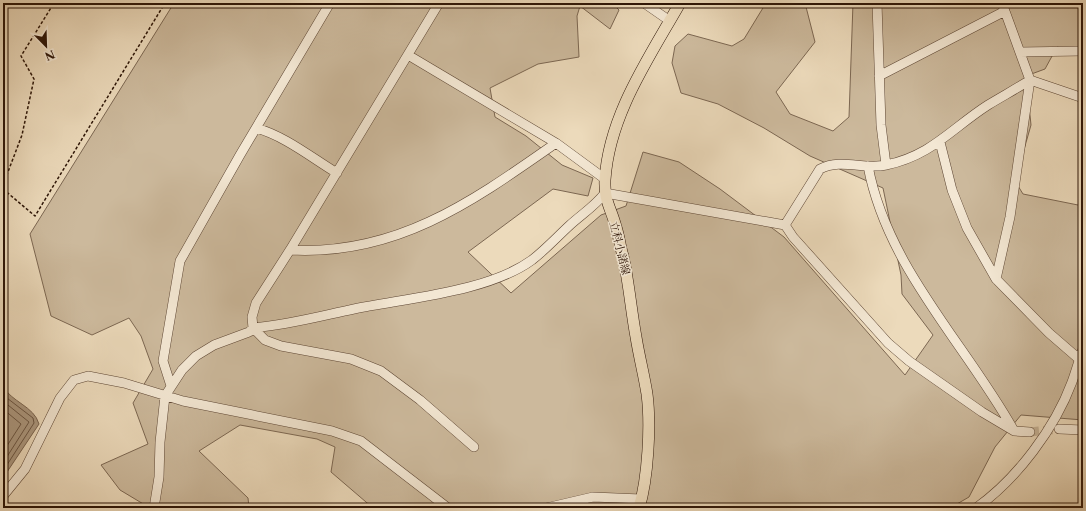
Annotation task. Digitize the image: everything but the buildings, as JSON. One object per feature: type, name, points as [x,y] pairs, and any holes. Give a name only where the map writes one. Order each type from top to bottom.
[{"type":"main road","name":"立科小諸線","points":[[640,504],[648,438],[649,416],[647,393],[636,337],[627,274],[616,226],[608,207],[605,193],[605,179],[609,151],[625,103],[633,85],[680,3]]},
{"type":"street","points":[[171,386],[163,361],[180,261],[330,3]]},
{"type":"street","points":[[439,3],[337,173],[256,303],[252,318],[253,328],[265,340],[280,346],[351,358],[381,371],[420,400],[474,447]]},
{"type":"street","points":[[644,3],[670,21]]},
{"type":"street","points":[[877,3],[881,125],[886,165]]},
{"type":"street","points":[[879,76],[1004,7],[1030,80],[1010,217],[996,279]]},
{"type":"street","points":[[1020,52],[1083,51]]},
{"type":"street","points":[[408,55],[556,143],[605,179]]},
{"type":"street","points":[[785,225],[820,169],[836,164],[868,166],[886,165],[917,154],[940,142],[987,106],[1030,80],[1083,98]]},
{"type":"street","points":[[256,128],[266,131],[337,173]]},
{"type":"street","points":[[940,142],[952,190],[967,228],[996,279],[1049,333],[1079,359]]},
{"type":"street","points":[[290,250],[310,251],[344,249],[406,233],[458,208],[556,143]]},
{"type":"street","points":[[868,166],[871,183],[882,214],[911,274],[944,327],[994,397],[1014,431]]},
{"type":"street","points":[[154,508],[159,477],[160,442],[165,396],[182,370],[196,356],[214,345],[249,332],[253,328],[303,322],[354,309],[444,293],[494,279],[532,260],[571,224],[596,204],[605,193],[785,225],[793,237],[898,352],[982,412],[1014,431],[1030,432]]},
{"type":"street","points":[[976,508],[1006,481],[1050,427],[1072,382],[1083,349]]},
{"type":"street","points":[[3,496],[24,469],[60,398],[74,380],[88,376],[106,378],[190,403],[332,432],[361,440],[448,508]]},
{"type":"street","points":[[1058,429],[1083,430]]},
{"type":"street","points":[[546,508],[593,497],[640,504]]},
{"type":"path","points":[[3,185],[22,135],[34,79],[21,56],[54,3]]},
{"type":"path","points":[[3,189],[35,216],[165,3]]},
{"type":"shaded area","points":[[174,3],[612,3],[619,10],[610,29],[580,6],[577,16],[579,57],[538,64],[490,88],[495,117],[526,136],[562,165],[593,178],[588,196],[553,189],[468,252],[511,293],[601,215],[626,206],[643,152],[679,162],[720,189],[784,237],[905,375],[933,335],[902,294],[901,275],[883,188],[810,156],[764,128],[718,104],[681,93],[672,63],[675,46],[688,34],[732,46],[744,39],[766,3],[805,3],[815,42],[776,92],[790,114],[833,131],[849,117],[853,3],[1083,3],[1083,53],[1057,47],[1045,69],[1026,76],[1031,125],[1015,181],[1023,194],[1083,206],[1083,420],[1021,415],[995,447],[969,497],[950,508],[373,508],[331,472],[335,447],[317,439],[240,425],[199,451],[248,498],[249,508],[150,508],[120,490],[101,465],[148,444],[133,403],[153,369],[141,336],[129,318],[92,335],[51,316],[30,234]]},
{"type":"water","points":[[3,386],[11,396],[28,408],[39,424],[3,478]]},
{"type":"tunnel","points":[[1030,432],[1059,429]]}]
